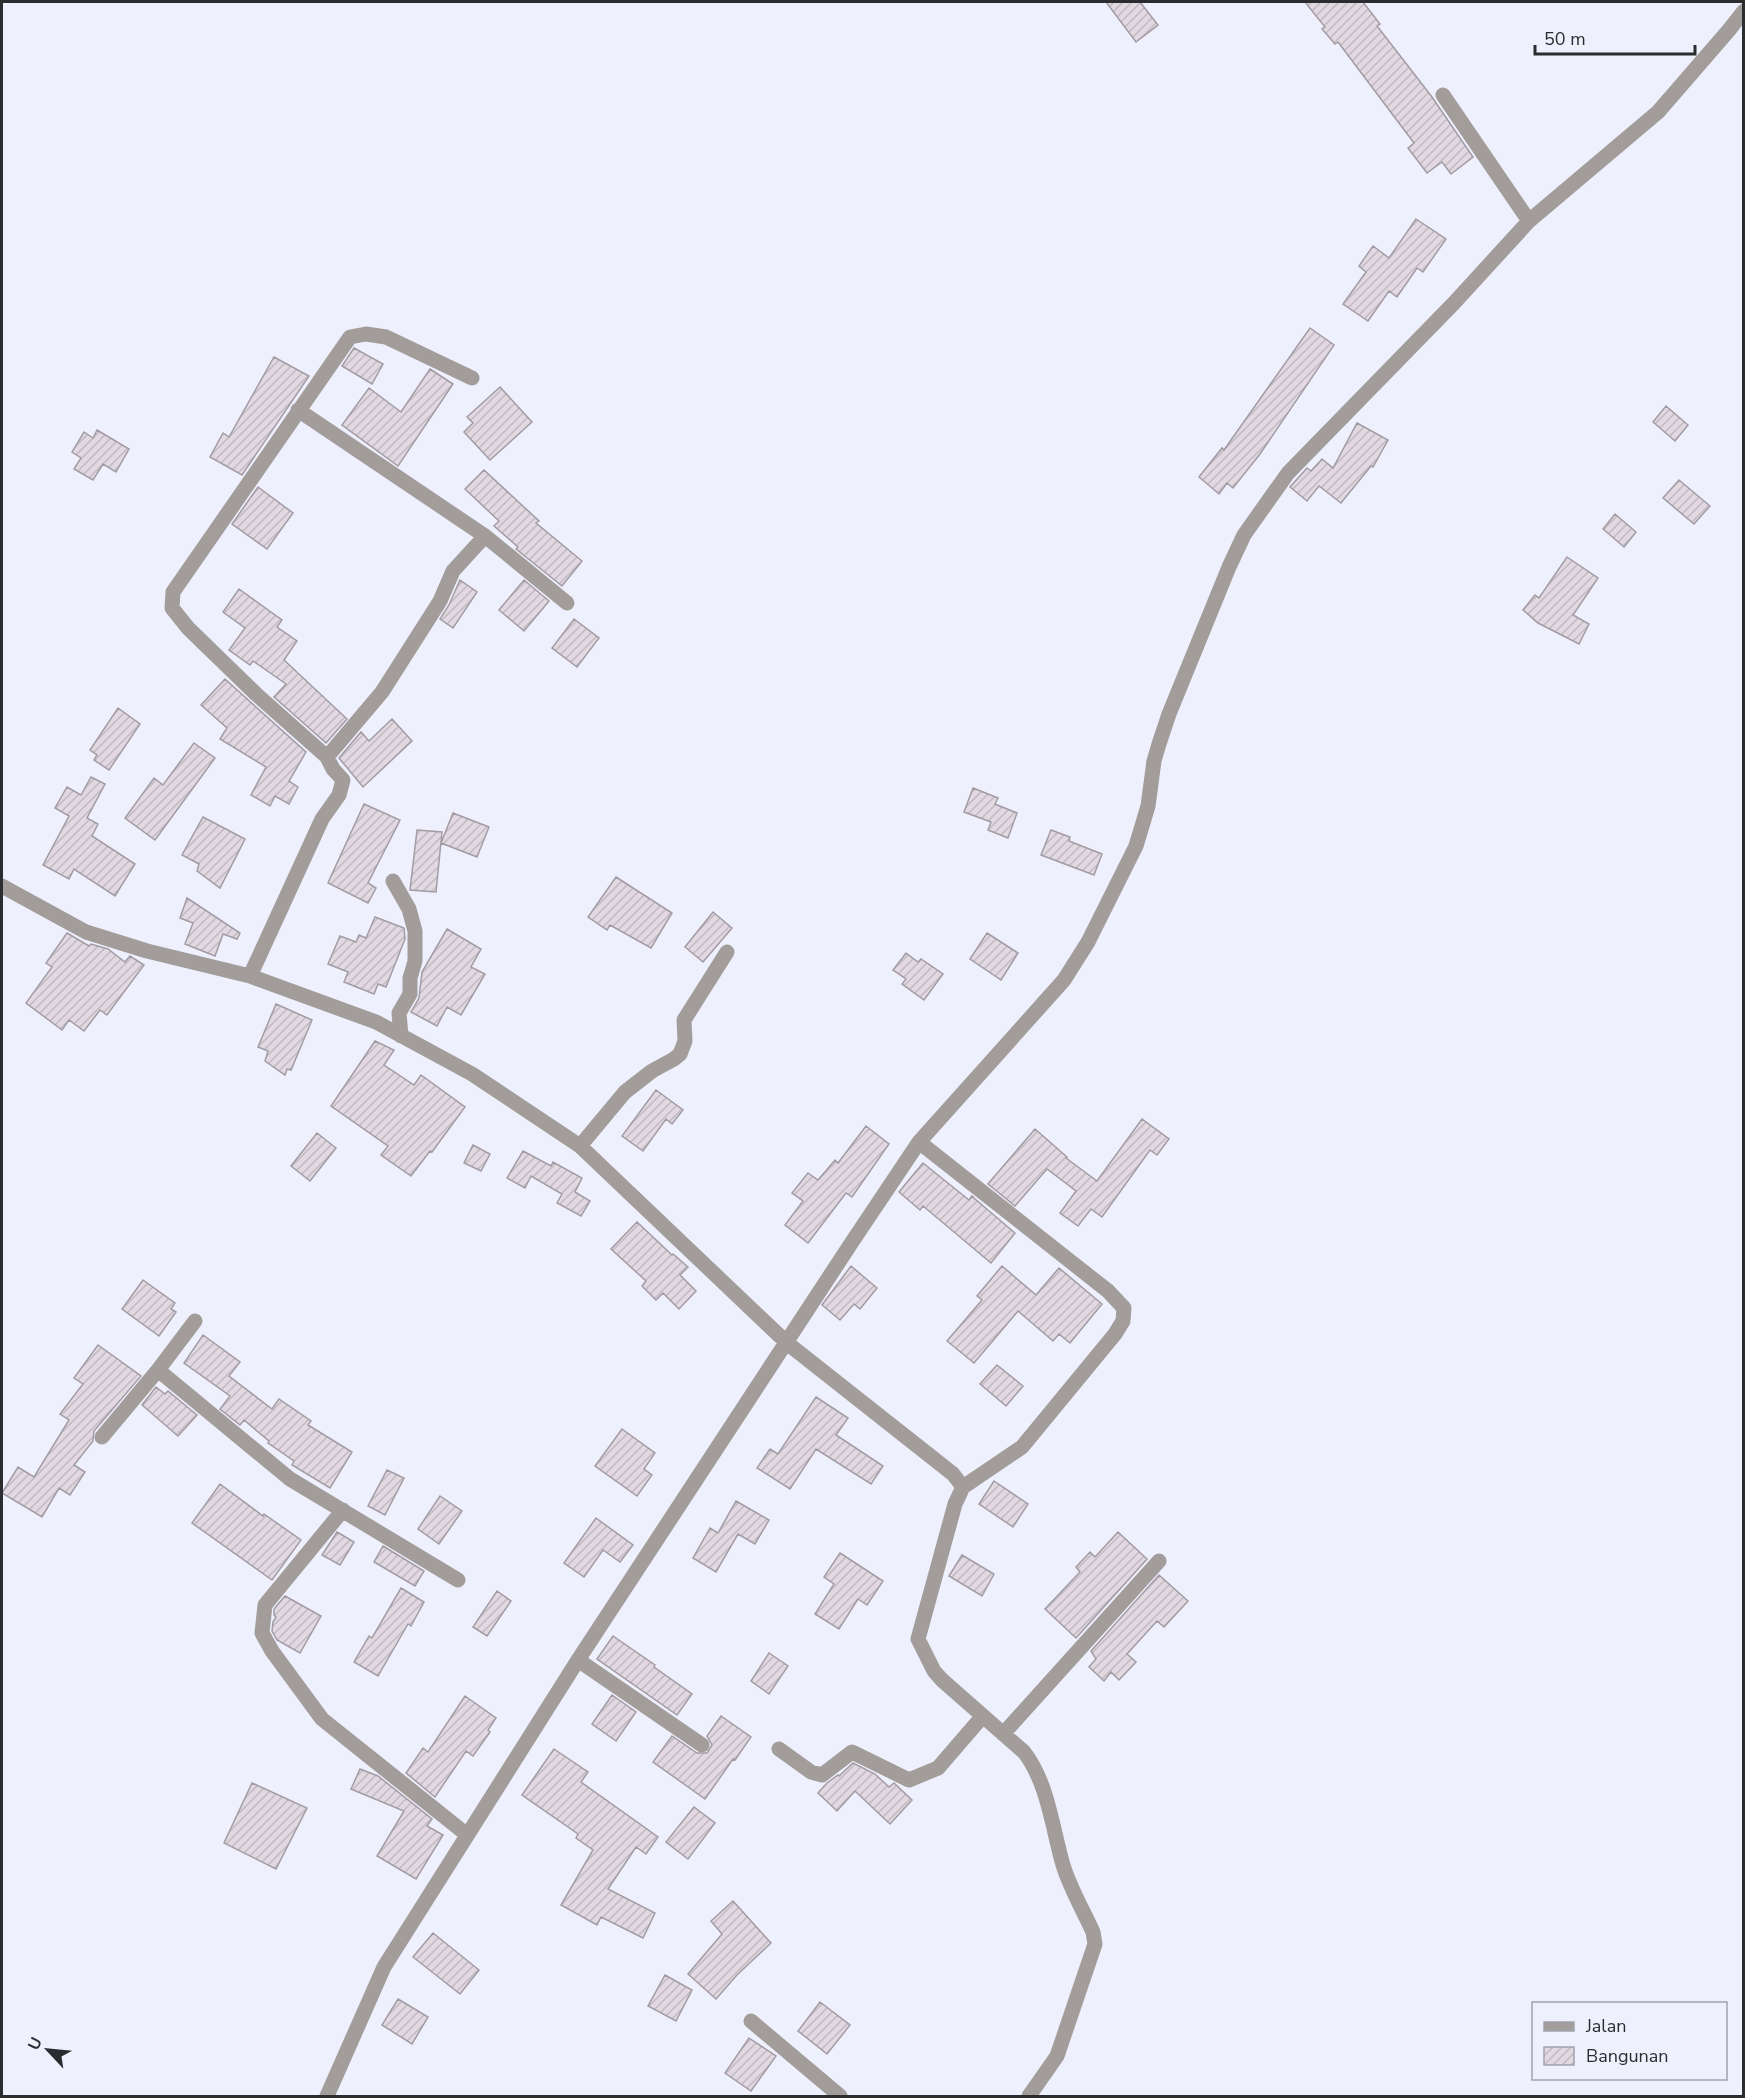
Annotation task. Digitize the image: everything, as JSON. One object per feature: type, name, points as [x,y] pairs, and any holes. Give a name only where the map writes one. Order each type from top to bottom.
[{"type":"street","points":[[327,2097],[384,1967],[466,1834],[919,1142],[1064,980],[1088,942],[1136,846],[1148,806],[1154,761],[1169,714],[1244,535],[1288,473],[1454,303],[1529,221],[1658,112],[1743,11]]},
{"type":"street","points":[[1443,95],[1529,221]]},
{"type":"street","points":[[250,976],[322,819],[339,795],[343,780],[333,769],[327,757],[188,628],[172,608],[173,592],[350,337],[366,334],[386,337],[472,378]]},
{"type":"street","points":[[298,410],[485,536],[567,603]]},
{"type":"street","points":[[327,757],[382,692],[440,601],[453,570],[485,536]]},
{"type":"street","points":[[393,881],[409,909],[415,931],[415,961],[410,978],[410,994],[399,1013],[401,1036]]},
{"type":"street","points":[[2,886],[86,932],[147,951],[250,976],[376,1022],[472,1074],[580,1146],[787,1343],[953,1474],[963,1486]]},
{"type":"street","points":[[580,1146],[625,1092],[651,1071],[680,1054],[685,1041],[684,1020],[728,952]]},
{"type":"street","points":[[919,1142],[1108,1291],[1124,1308],[1123,1321],[1115,1334],[1032,1438],[1011,1457],[963,1486],[955,1504],[918,1639],[934,1671],[942,1680],[1024,1752],[1033,1764],[1040,1780],[1063,1868],[1094,1932],[1095,1944],[1057,2056],[1029,2097]]},
{"type":"street","points":[[102,1437],[195,1321]]},
{"type":"street","points":[[158,1370],[290,1479],[458,1580]]},
{"type":"street","points":[[342,1510],[265,1605],[262,1633],[272,1651],[322,1719],[466,1834]]},
{"type":"street","points":[[1003,1734],[1159,1561]]},
{"type":"street","points":[[578,1660],[702,1745]]},
{"type":"street","points":[[778,1749],[811,1772],[822,1775],[852,1752],[909,1780],[938,1768],[982,1717]]},
{"type":"street","points":[[751,2021],[840,2097]]},
{"type":"building","points":[[1106,2],[1140,2],[1158,25],[1136,42]]},
{"type":"building","points":[[1305,2],[1363,2],[1380,24],[1377,26],[1432,97],[1473,157],[1451,174],[1442,162],[1427,173],[1408,148],[1414,143],[1338,42],[1335,44],[1322,29],[1325,27]]},
{"type":"building","points":[[1416,219],[1446,239],[1423,272],[1417,268],[1397,297],[1389,291],[1368,321],[1343,304],[1366,272],[1359,266],[1373,246],[1389,258]]},
{"type":"building","points":[[1310,328],[1334,345],[1260,454],[1233,488],[1227,483],[1219,494],[1199,477],[1222,448],[1224,450]]},
{"type":"building","points":[[354,348],[383,364],[372,384],[342,366]]},
{"type":"building","points":[[274,357],[309,376],[242,475],[210,457],[223,433],[229,437]]},
{"type":"building","points":[[430,369],[453,384],[398,466],[342,425],[369,388],[401,412]]},
{"type":"building","points":[[500,387],[532,422],[490,460],[464,432],[473,423],[467,417]]},
{"type":"building","points":[[1666,406],[1688,425],[1675,441],[1653,422]]},
{"type":"building","points":[[1357,423],[1388,440],[1373,467],[1371,466],[1341,503],[1319,486],[1307,501],[1290,487],[1307,468],[1311,471],[1322,459],[1333,468]]},
{"type":"building","points":[[97,430],[129,449],[116,472],[103,464],[93,480],[74,469],[81,458],[72,452],[84,432],[93,438]]},
{"type":"building","points":[[484,470],[539,521],[536,523],[582,561],[562,586],[516,549],[518,547],[494,526],[499,521],[465,489]]},
{"type":"building","points":[[1679,480],[1710,506],[1694,524],[1663,498]]},
{"type":"building","points":[[258,487],[293,513],[267,549],[232,524]]},
{"type":"building","points":[[1615,514],[1636,532],[1624,547],[1603,529]]},
{"type":"building","points":[[1567,557],[1598,578],[1573,615],[1589,624],[1579,644],[1538,623],[1523,610],[1535,595],[1539,598]]},
{"type":"building","points":[[460,580],[477,592],[453,628],[440,619]]},
{"type":"building","points":[[524,580],[549,601],[524,631],[499,610]]},
{"type":"building","points":[[239,589],[282,620],[277,627],[297,641],[284,660],[347,719],[326,743],[274,697],[286,684],[253,661],[250,665],[229,650],[245,628],[223,612]]},
{"type":"building","points":[[574,619],[599,638],[577,667],[552,648]]},
{"type":"building","points":[[225,679],[306,752],[289,781],[298,787],[289,804],[275,796],[270,806],[251,795],[266,767],[220,739],[227,728],[201,705]]},
{"type":"building","points":[[118,708],[140,724],[109,770],[94,760],[97,755],[90,750]]},
{"type":"building","points":[[392,719],[412,741],[363,787],[339,758],[361,732],[369,741]]},
{"type":"building","points":[[194,743],[215,758],[155,840],[125,818],[154,778],[163,785]]},
{"type":"building","points":[[91,777],[105,784],[87,818],[98,824],[92,836],[135,864],[115,896],[74,869],[69,879],[43,865],[69,816],[55,808],[67,787],[81,795]]},
{"type":"building","points":[[973,788],[998,798],[995,804],[1017,813],[1008,838],[988,830],[991,822],[964,812]]},
{"type":"building","points":[[364,804],[400,820],[368,883],[376,888],[368,903],[328,883]]},
{"type":"building","points":[[453,813],[489,827],[477,857],[441,843]]},
{"type":"building","points":[[203,817],[245,839],[220,888],[197,871],[199,864],[182,855]]},
{"type":"building","points":[[417,830],[442,832],[436,892],[410,890]]},
{"type":"building","points":[[1051,830],[1070,837],[1069,841],[1102,854],[1094,875],[1041,855]]},
{"type":"building","points":[[616,877],[672,913],[651,948],[610,925],[607,930],[588,917]]},
{"type":"building","points":[[187,898],[240,933],[237,939],[223,934],[215,956],[185,944],[193,923],[180,918]]},
{"type":"building","points":[[713,912],[732,928],[703,962],[685,947]]},
{"type":"building","points":[[375,917],[404,928],[405,939],[386,987],[378,984],[374,994],[344,982],[348,972],[328,964],[340,936],[356,942],[359,935],[366,938]]},
{"type":"building","points":[[447,929],[481,949],[471,967],[485,974],[461,1015],[447,1007],[437,1026],[411,1012],[419,998],[422,972]]},
{"type":"building","points":[[67,933],[89,946],[91,944],[108,949],[125,962],[130,956],[144,965],[107,1015],[100,1010],[84,1031],[69,1020],[62,1030],[26,1003],[52,967],[46,963]]},
{"type":"building","points":[[987,933],[1018,953],[1001,980],[970,959]]},
{"type":"building","points":[[906,953],[918,962],[921,959],[943,974],[924,1000],[902,984],[906,979],[893,970]]},
{"type":"building","points":[[276,1004],[312,1020],[291,1070],[287,1069],[285,1075],[265,1061],[268,1051],[258,1047]]},
{"type":"building","points":[[375,1041],[394,1050],[384,1065],[414,1085],[421,1075],[465,1107],[411,1176],[381,1155],[388,1146],[331,1106]]},
{"type":"building","points":[[656,1090],[683,1110],[672,1124],[666,1119],[643,1151],[622,1136]]},
{"type":"building","points":[[1142,1119],[1169,1139],[1157,1155],[1150,1150],[1102,1217],[1091,1209],[1078,1226],[1060,1213],[1076,1191],[1047,1169],[1015,1206],[988,1184],[1035,1129],[1066,1158],[1097,1181]]},
{"type":"building","points":[[866,1126],[889,1144],[852,1197],[846,1193],[808,1243],[785,1225],[803,1201],[792,1193],[808,1173],[818,1180],[835,1160],[838,1163]]},
{"type":"building","points":[[317,1133],[336,1148],[310,1181],[291,1166]]},
{"type":"building","points":[[473,1145],[490,1154],[481,1171],[464,1163]]},
{"type":"building","points":[[523,1151],[551,1166],[553,1162],[582,1178],[575,1192],[590,1201],[581,1216],[557,1203],[562,1194],[531,1176],[525,1188],[507,1178]]},
{"type":"building","points":[[923,1163],[969,1200],[972,1196],[1015,1233],[991,1263],[923,1206],[920,1210],[899,1192]]},
{"type":"building","points":[[637,1222],[688,1267],[680,1275],[696,1291],[679,1309],[663,1293],[656,1300],[642,1286],[646,1281],[611,1249]]},
{"type":"building","points":[[851,1266],[877,1288],[860,1309],[854,1304],[840,1320],[822,1305]]},
{"type":"building","points":[[1002,1266],[1036,1295],[1059,1268],[1102,1304],[1070,1343],[1059,1334],[1053,1341],[1018,1311],[974,1363],[947,1341],[982,1300],[977,1296]]},
{"type":"building","points":[[143,1280],[175,1303],[171,1309],[176,1312],[159,1336],[122,1309]]},
{"type":"building","points":[[203,1335],[240,1362],[229,1376],[272,1409],[279,1399],[311,1421],[308,1425],[352,1452],[330,1488],[292,1465],[294,1461],[268,1443],[269,1441],[244,1420],[240,1425],[220,1409],[230,1396],[184,1363]]},
{"type":"building","points":[[98,1345],[141,1376],[94,1431],[93,1441],[74,1465],[85,1472],[70,1495],[59,1488],[42,1517],[2,1493],[18,1467],[34,1477],[69,1420],[60,1414],[83,1384],[74,1378]]},
{"type":"building","points":[[997,1365],[1023,1386],[1006,1406],[980,1384]]},
{"type":"building","points":[[156,1387],[165,1394],[168,1391],[197,1415],[178,1436],[142,1405]]},
{"type":"building","points":[[816,1397],[848,1418],[836,1435],[883,1466],[871,1484],[816,1449],[790,1489],[757,1468],[770,1449],[778,1454]]},
{"type":"building","points":[[622,1429],[655,1453],[644,1469],[652,1475],[637,1496],[595,1466]]},
{"type":"building","points":[[387,1470],[404,1478],[385,1515],[368,1506]]},
{"type":"building","points":[[994,1481],[1028,1504],[1013,1527],[979,1504]]},
{"type":"building","points":[[220,1484],[263,1516],[264,1514],[301,1540],[272,1580],[192,1523]]},
{"type":"building","points":[[440,1496],[462,1511],[439,1544],[418,1529]]},
{"type":"building","points":[[736,1501],[769,1520],[755,1544],[738,1534],[716,1572],[693,1558],[710,1528],[718,1533]]},
{"type":"building","points":[[596,1518],[633,1545],[620,1562],[603,1550],[584,1577],[564,1563]]},
{"type":"building","points":[[337,1532],[354,1542],[340,1565],[322,1555]]},
{"type":"building","points":[[1118,1532],[1147,1559],[1076,1638],[1045,1609],[1080,1572],[1076,1567],[1090,1552],[1095,1557]]},
{"type":"building","points":[[383,1546],[424,1571],[415,1586],[374,1562]]},
{"type":"building","points":[[840,1553],[883,1581],[867,1605],[858,1599],[839,1629],[815,1614],[834,1584],[824,1577]]},
{"type":"building","points":[[962,1555],[994,1574],[982,1596],[949,1576]]},
{"type":"building","points":[[1159,1575],[1188,1601],[1164,1627],[1157,1621],[1127,1654],[1136,1662],[1119,1680],[1111,1672],[1104,1681],[1089,1667],[1096,1659],[1091,1651]]},
{"type":"building","points":[[401,1588],[424,1602],[411,1626],[408,1624],[378,1676],[354,1662],[369,1636],[372,1638]]},
{"type":"building","points":[[497,1591],[511,1601],[487,1636],[473,1627]]},
{"type":"building","points":[[285,1596],[321,1616],[300,1653],[277,1640],[272,1631],[276,1617],[274,1609]]},
{"type":"building","points":[[613,1636],[692,1694],[677,1715],[597,1659]]},
{"type":"building","points":[[769,1653],[788,1666],[769,1694],[751,1681]]},
{"type":"building","points":[[612,1695],[636,1712],[616,1741],[592,1724]]},
{"type":"building","points":[[465,1696],[496,1718],[488,1730],[490,1732],[473,1756],[466,1751],[435,1797],[406,1773],[423,1748],[428,1752]]},
{"type":"building","points":[[721,1716],[751,1737],[705,1799],[653,1762],[672,1736],[697,1753],[707,1753],[712,1745],[707,1736]]},
{"type":"building","points":[[554,1749],[588,1772],[581,1782],[658,1837],[646,1854],[636,1847],[608,1889],[655,1913],[643,1938],[601,1917],[597,1925],[561,1905],[593,1850],[576,1838],[578,1834],[522,1795]]},
{"type":"building","points":[[853,1763],[875,1774],[889,1787],[894,1783],[912,1800],[890,1824],[855,1791],[837,1811],[818,1793]]},
{"type":"building","points":[[360,1769],[378,1776],[432,1819],[427,1826],[443,1835],[416,1879],[377,1856],[404,1811],[351,1789]]},
{"type":"building","points":[[252,1783],[307,1808],[276,1869],[224,1843]]},
{"type":"building","points":[[694,1807],[715,1823],[688,1859],[666,1842]]},
{"type":"building","points":[[733,1901],[771,1943],[737,1975],[716,1999],[688,1974],[722,1934],[711,1921]]},
{"type":"building","points":[[433,1933],[479,1970],[460,1994],[413,1957]]},
{"type":"building","points":[[665,1975],[692,1990],[676,2021],[648,2006]]},
{"type":"building","points":[[398,1999],[428,2017],[412,2044],[382,2025]]},
{"type":"building","points":[[820,2002],[850,2025],[827,2054],[798,2031]]},
{"type":"building","points":[[749,2038],[776,2056],[751,2091],[725,2073]]}]
